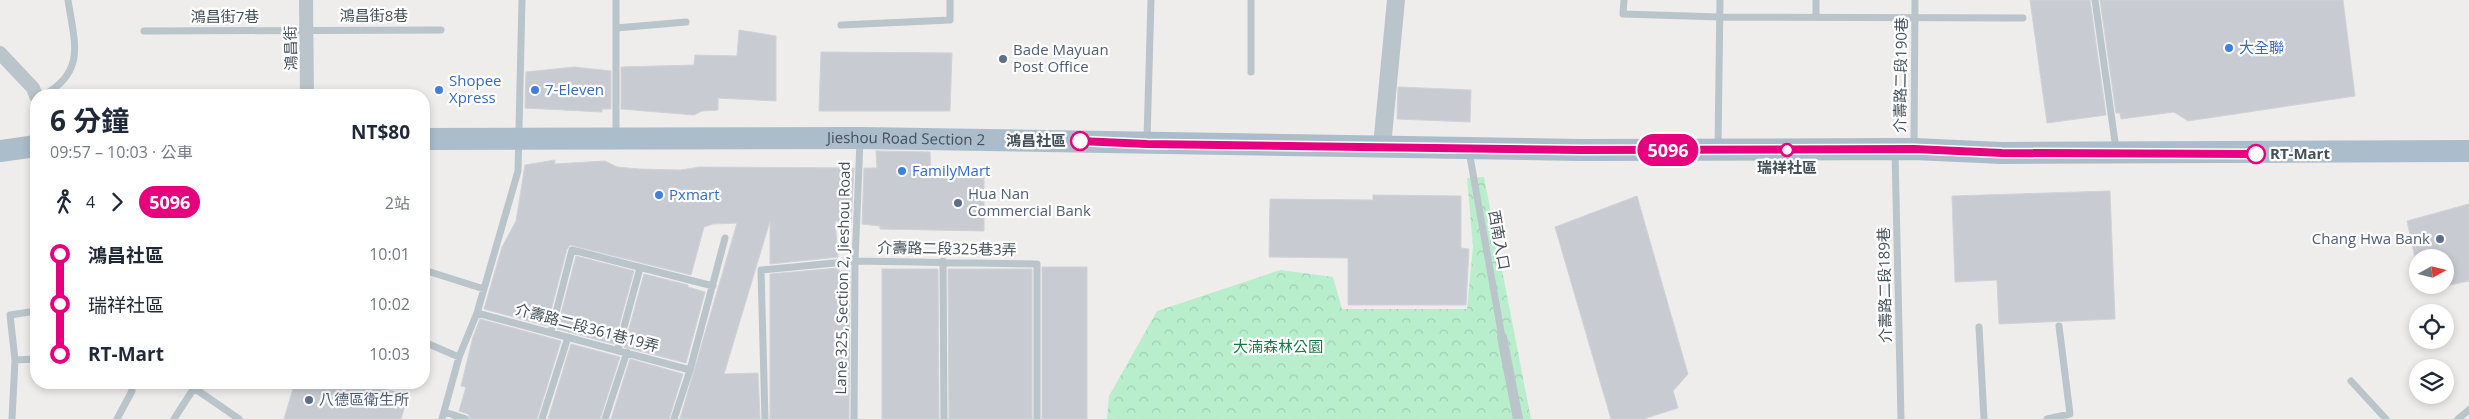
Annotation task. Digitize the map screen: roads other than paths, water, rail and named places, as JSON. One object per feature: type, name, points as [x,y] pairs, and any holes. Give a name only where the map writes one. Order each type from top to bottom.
[{"type":"main road","name":"Jieshou Road Section 2","points":[[430,139],[860,138],[1468,148],[1904,149],[2002,153],[2469,151]]},
{"type":"main road","points":[[0,151],[30,147]]},
{"type":"street","name":"鴻昌街","points":[[306,0],[308,89]]},
{"type":"street","points":[[1382,146],[1396,0]]},
{"type":"street","points":[[0,53],[32,89]]},
{"type":"street","points":[[1502,337],[1518,419]]},
{"type":"lane","points":[[54,89],[70,74],[75,50],[68,0]]},
{"type":"lane","points":[[442,419],[459,357],[477,313],[518,171],[522,0]]},
{"type":"lane","points":[[616,0],[616,138]]},
{"type":"lane","points":[[840,25],[950,20],[950,0]]},
{"type":"lane","points":[[1147,144],[1151,0]]},
{"type":"lane","points":[[1251,0],[1251,72]]},
{"type":"lane","points":[[1624,0],[1623,14],[1720,17],[2023,18]]},
{"type":"lane","points":[[1718,150],[1720,0]]},
{"type":"lane","points":[[1816,0],[1816,17]]},
{"type":"lane","name":"介壽路二段190巷","points":[[1904,149],[1915,0]]},
{"type":"lane","points":[[2095,0],[2117,152]]},
{"type":"lane","points":[[616,28],[686,22]]},
{"type":"lane","name":"鴻昌街8巷","points":[[307,30],[441,30]]},
{"type":"lane","name":"鴻昌街7巷","points":[[144,31],[307,30]]},
{"type":"lane","name":"Lane 325, Section 2, Jieshou Road","points":[[854,419],[855,261],[860,138]]},
{"type":"lane","name":"西南入口","points":[[1468,148],[1502,337]]},
{"type":"lane","name":"介壽路二段189巷","points":[[1902,419],[1904,149]]},
{"type":"lane","points":[[674,419],[690,370],[725,238]]},
{"type":"lane","points":[[551,332],[572,250],[712,286]]},
{"type":"lane","name":"介壽路二段325巷3弄","points":[[765,419],[761,270],[855,261],[1038,264],[1038,419]]},
{"type":"lane","points":[[943,261],[944,419]]},
{"type":"lane","points":[[618,349],[640,268]]},
{"type":"lane","points":[[430,272],[484,289]]},
{"type":"lane","points":[[12,419],[15,360],[10,315],[30,312]]},
{"type":"lane","name":"介壽路二段361巷19弄","points":[[477,313],[618,349],[690,370]]},
{"type":"lane","points":[[1979,326],[1984,419]]},
{"type":"lane","points":[[2047,419],[2070,414],[2059,326]]},
{"type":"lane","points":[[542,419],[568,337]]},
{"type":"lane","points":[[430,345],[459,357]]},
{"type":"lane","points":[[605,419],[627,352]]},
{"type":"lane","points":[[15,360],[30,359]]},
{"type":"lane","points":[[2351,381],[2386,419]]},
{"type":"lane","points":[[117,419],[132,389]]},
{"type":"lane","points":[[174,419],[192,389]]},
{"type":"lane","points":[[199,389],[240,419]]},
{"type":"lane","points":[[2458,419],[2469,410]]},
{"type":"lane","points":[[445,412],[466,419]]},
{"type":"place","name":"大全聯","points":[[2229,48]]},
{"type":"place","name":"Bade Mayuan Post Office","points":[[1003,59]]},
{"type":"place","name":"Shopee Xpress","points":[[439,90]]},
{"type":"place","name":"7-Eleven","points":[[535,90]]},
{"type":"place","name":"鴻昌社區","points":[[1080,141]]},
{"type":"place","name":"瑞祥社區","points":[[1787,150]]},
{"type":"place","name":"RT-Mart","points":[[2256,154]]},
{"type":"place","name":"FamilyMart","points":[[902,171]]},
{"type":"place","name":"Pxmart","points":[[659,195]]},
{"type":"place","name":"Hua Nan Commercial Bank","points":[[958,203]]},
{"type":"place","name":"Chang Hwa Bank","points":[[2440,239]]},
{"type":"place","name":"八德區衛生所","points":[[309,400]]},
{"type":"park label","name":"大湳森林公園","points":[[1278,347]]}]
